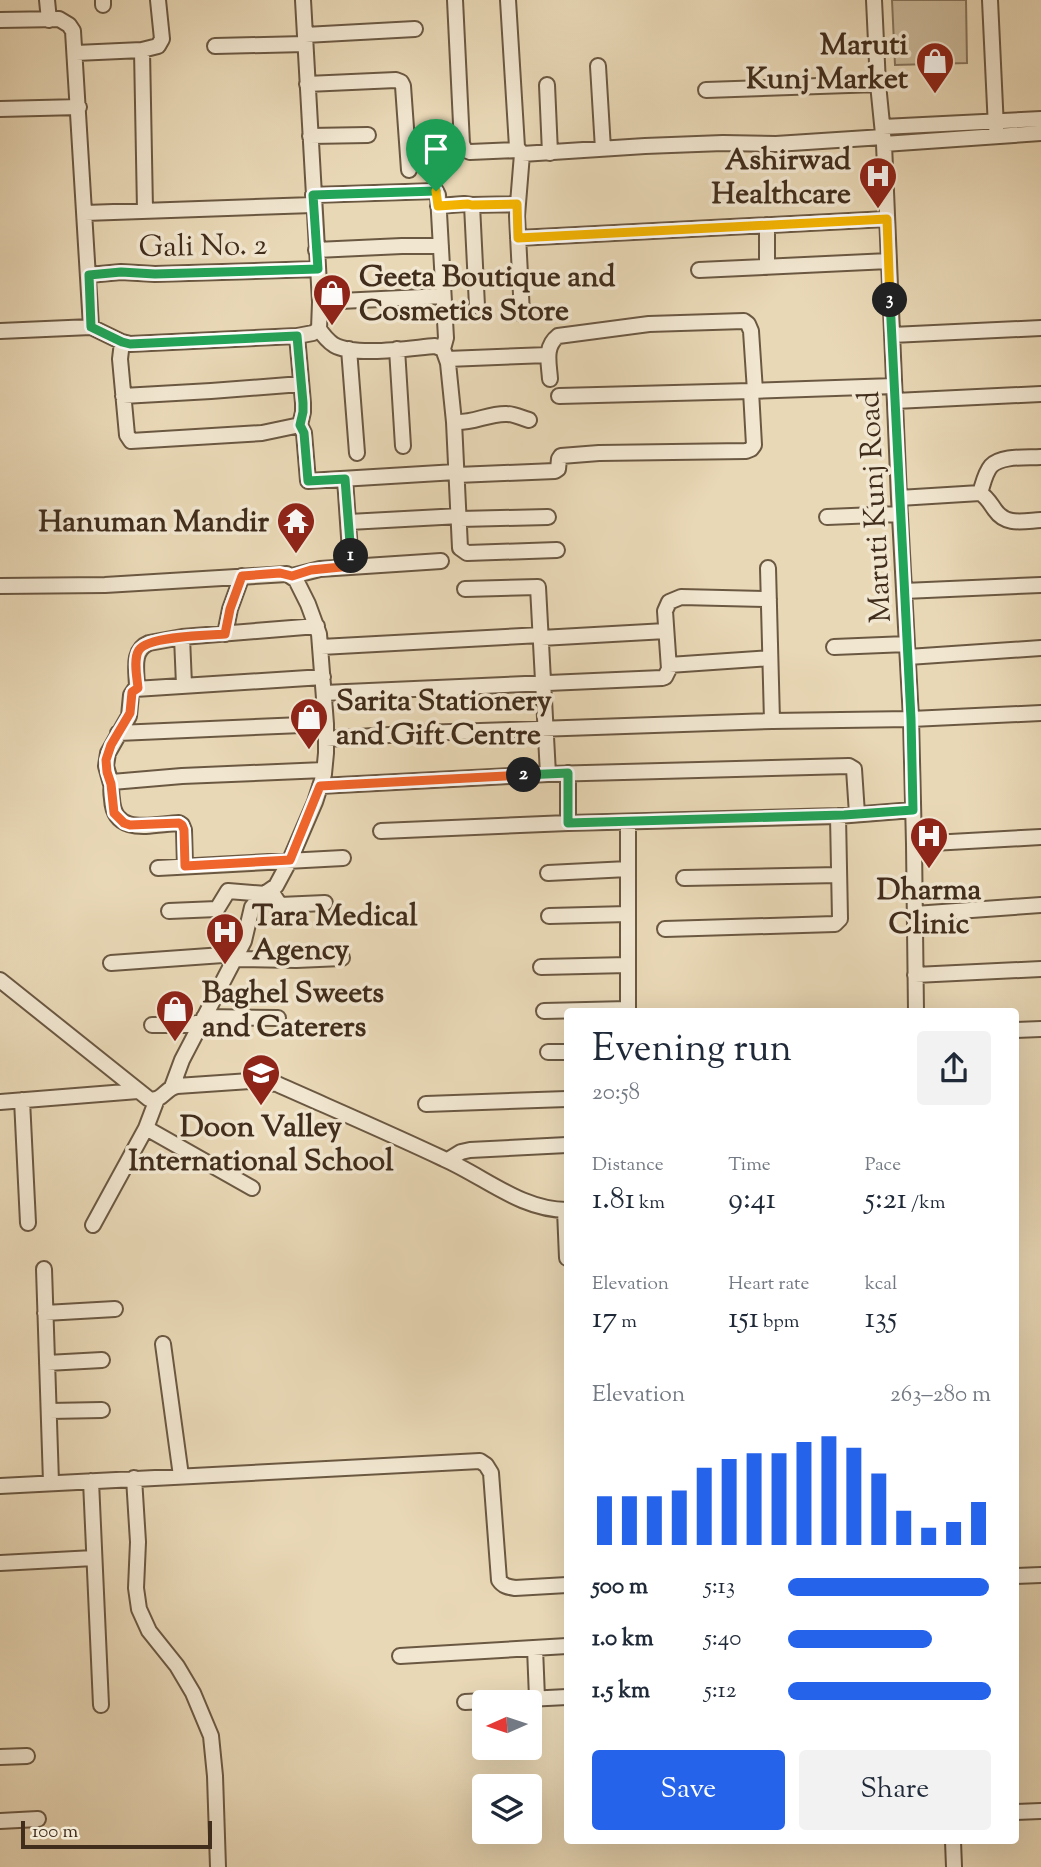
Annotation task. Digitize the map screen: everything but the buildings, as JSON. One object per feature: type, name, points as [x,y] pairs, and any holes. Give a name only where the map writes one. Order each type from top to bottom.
[{"type":"street","points":[[47,0],[49,20]]},
{"type":"street","points":[[76,53],[142,50],[158,46],[162,39],[158,0]]},
{"type":"street","points":[[303,0],[320,302],[319,329],[333,344],[349,349],[435,346],[445,354],[548,355]]},
{"type":"street","points":[[454,0],[461,145],[470,152],[550,153],[723,143],[776,144],[996,129],[1041,133]]},
{"type":"street","points":[[508,0],[520,152],[517,204],[523,314]]},
{"type":"street","name":"Maruti Kunj Road","points":[[874,0],[911,719],[915,1008]]},
{"type":"street","points":[[990,0],[996,129]]},
{"type":"street","points":[[0,20],[64,21],[73,31],[91,327]]},
{"type":"street","points":[[215,46],[415,29]]},
{"type":"street","points":[[142,50],[145,210]]},
{"type":"street","points":[[598,66],[603,149]]},
{"type":"street","points":[[307,84],[396,80],[401,82],[409,170]]},
{"type":"street","points":[[706,90],[878,84]]},
{"type":"street","points":[[547,85],[550,153]]},
{"type":"street","points":[[0,109],[79,107]]},
{"type":"street","points":[[996,129],[1041,119]]},
{"type":"street","points":[[310,136],[368,135]]},
{"type":"street","points":[[85,213],[434,190],[437,192],[445,354],[454,422],[460,548],[464,552],[557,550]]},
{"type":"street","points":[[438,206],[517,204]]},
{"type":"street","points":[[472,205],[477,306]]},
{"type":"street","points":[[518,238],[887,219]]},
{"type":"street","points":[[766,225],[767,267]]},
{"type":"street","points":[[316,250],[440,246]]},
{"type":"street","points":[[699,270],[889,261]]},
{"type":"street","name":"Gali No. 2","points":[[89,275],[121,272],[155,274],[318,269]]},
{"type":"street","points":[[320,302],[443,296]]},
{"type":"street","points":[[297,336],[303,412],[300,425],[304,433],[308,481],[555,471],[559,468],[559,458],[564,456],[746,451],[754,444],[751,331],[747,321],[659,323],[566,334],[554,339],[548,349],[550,379]]},
{"type":"street","points":[[0,331],[91,327],[130,344],[297,336],[319,329]]},
{"type":"street","points":[[892,335],[1041,328]]},
{"type":"street","points":[[122,342],[120,359],[128,438],[134,442],[262,433],[300,425]]},
{"type":"street","points":[[349,349],[357,453]]},
{"type":"street","points":[[397,349],[403,446]]},
{"type":"street","points":[[123,396],[301,384]]},
{"type":"street","points":[[559,396],[894,386]]},
{"type":"street","points":[[895,401],[1041,394]]},
{"type":"street","points":[[454,422],[503,414],[529,420]]},
{"type":"street","points":[[980,493],[987,472],[993,464],[1015,458],[1041,457]]},
{"type":"street","points":[[345,479],[351,566]]},
{"type":"street","points":[[899,498],[980,493],[1005,520],[1041,520]]},
{"type":"street","points":[[827,517],[900,514]]},
{"type":"street","points":[[349,522],[548,516]]},
{"type":"street","points":[[0,586],[105,585],[280,573],[292,576],[311,570],[441,561]]},
{"type":"street","points":[[768,568],[772,721]]},
{"type":"street","points":[[225,634],[230,609],[242,576]]},
{"type":"street","points":[[0,980],[146,1097],[157,1099],[172,1087],[178,1069],[244,940],[252,907],[280,880],[290,860],[324,770],[326,732],[321,647],[317,626],[292,576]]},
{"type":"street","points":[[904,591],[1041,585]]},
{"type":"street","points":[[466,589],[538,587],[548,774]]},
{"type":"street","points":[[324,693],[662,678],[668,674],[665,611],[669,601],[681,597],[769,598]]},
{"type":"street","points":[[138,688],[137,658],[140,648],[149,643],[182,637],[317,626]]},
{"type":"street","points":[[321,647],[666,631]]},
{"type":"street","points":[[182,637],[184,685]]},
{"type":"street","points":[[834,647],[907,651],[1041,648]]},
{"type":"street","points":[[668,664],[771,658]]},
{"type":"street","points":[[185,866],[182,825],[140,826],[124,823],[114,813],[106,760],[111,745],[130,713],[132,692],[138,688],[323,677]]},
{"type":"street","points":[[118,733],[421,733],[1041,713]]},
{"type":"street","points":[[320,786],[568,773],[849,766],[855,769],[857,814]]},
{"type":"street","points":[[111,784],[114,781],[142,779],[324,770]]},
{"type":"street","points":[[568,773],[568,823]]},
{"type":"street","points":[[381,831],[838,816],[913,810]]},
{"type":"street","points":[[665,929],[835,924],[840,919],[838,816]]},
{"type":"street","points":[[628,822],[628,1008]]},
{"type":"street","points":[[914,844],[1041,836]]},
{"type":"street","points":[[159,868],[343,858]]},
{"type":"street","points":[[548,873],[628,869]]},
{"type":"street","points":[[684,878],[839,875]]},
{"type":"street","points":[[169,911],[217,909],[228,891],[268,892],[280,905],[325,903]]},
{"type":"street","points":[[915,914],[1041,905]]},
{"type":"street","points":[[549,916],[628,914]]},
{"type":"street","points":[[111,963],[223,955],[234,959],[342,958]]},
{"type":"street","points":[[541,967],[628,965]]},
{"type":"street","points":[[915,975],[1041,969]]},
{"type":"street","points":[[544,1011],[564,1011]]},
{"type":"street","points":[[152,1025],[186,1025],[203,1020],[278,1018]]},
{"type":"street","points":[[1019,1030],[1041,1029]]},
{"type":"street","points":[[548,1052],[564,1052]]},
{"type":"street","points":[[172,1087],[250,1081],[277,1084],[448,1160],[525,1202],[539,1207],[564,1210]]},
{"type":"street","points":[[0,1102],[138,1091]]},
{"type":"street","points":[[93,1224],[146,1128],[157,1099]]},
{"type":"street","points":[[426,1104],[564,1099]]},
{"type":"street","points":[[22,1100],[28,1223]]},
{"type":"street","points":[[146,1128],[251,1188]]},
{"type":"street","points":[[448,1160],[470,1150],[564,1145]]},
{"type":"street","points":[[44,1269],[51,1482]]},
{"type":"street","points":[[46,1312],[115,1309]]},
{"type":"street","points":[[163,1344],[181,1476]]},
{"type":"street","points":[[47,1363],[103,1360]]},
{"type":"street","points":[[48,1411],[102,1410]]},
{"type":"street","points":[[0,1486],[480,1461],[491,1473],[501,1583],[515,1588],[564,1585]]},
{"type":"street","points":[[134,1478],[138,1542],[136,1588],[139,1609],[149,1630],[177,1666],[193,1693],[211,1736],[218,1867]]},
{"type":"street","points":[[91,1480],[101,1705]]},
{"type":"street","points":[[0,1563],[94,1558]]},
{"type":"street","points":[[1019,1576],[1041,1575]]},
{"type":"street","points":[[400,1656],[564,1646]]},
{"type":"street","points":[[535,1648],[537,1690]]},
{"type":"street","points":[[542,1698],[564,1697]]},
{"type":"street","points":[[466,1702],[472,1702]]},
{"type":"street","points":[[0,1757],[26,1756]]},
{"type":"street","points":[[1019,1812],[1041,1811]]},
{"type":"street","points":[[0,1821],[38,1819]]},
{"type":"street","points":[[953,1844],[954,1867]]},
{"type":"shaded area","points":[[892,0],[966,0],[967,63],[895,65]]},
{"type":"place","name":"Maruti Kunj Market","points":[[935,95]]},
{"type":"place","name":"Ashirwad Healthcare","points":[[878,210]]},
{"type":"place","name":"Geeta Boutique and Cosmetics Store","points":[[332,327]]},
{"type":"place","name":"Hanuman Mandir","points":[[296,555]]},
{"type":"place","name":"Sarita Stationery and Gift Centre","points":[[309,751]]},
{"type":"place","name":"Dharma Clinic","points":[[929,870]]},
{"type":"place","name":"Tara Medical Agency","points":[[225,966]]},
{"type":"place","name":"Baghel Sweets and Caterers","points":[[175,1043]]},
{"type":"place","name":"Doon Valley International School","points":[[261,1107]]},
{"type":"route","points":[[436,191],[438,206],[517,204],[518,238],[887,219],[913,810],[844,815],[568,823],[568,773],[320,786],[290,860],[185,866],[182,825],[130,825],[114,813],[106,760],[111,745],[130,713],[132,692],[138,688],[137,653],[140,648],[149,643],[182,637],[225,634],[228,615],[242,576],[280,573],[292,576],[311,570],[351,566],[349,522],[345,479],[308,481],[304,433],[300,425],[303,403],[297,336],[130,344],[122,342],[91,327],[89,275],[121,272],[155,274],[318,269],[313,195],[436,191]]}]
